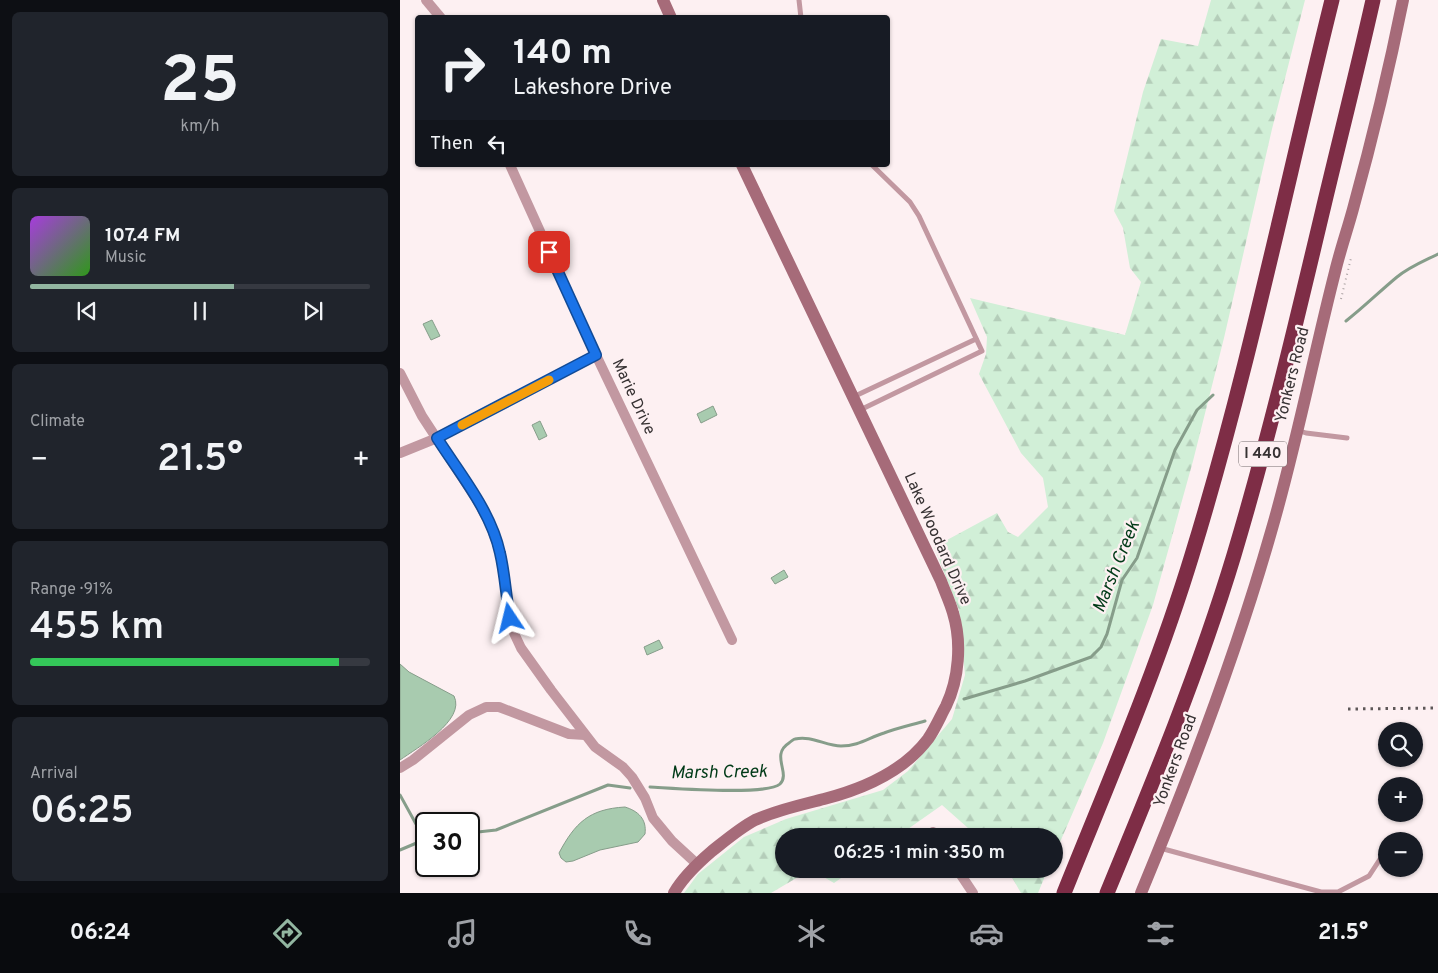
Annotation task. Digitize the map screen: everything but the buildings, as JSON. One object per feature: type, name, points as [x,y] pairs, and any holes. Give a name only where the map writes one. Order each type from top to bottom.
[{"type":"highway","name":"I 440","points":[[1064,893],[1148,684],[1192,554],[1234,405],[1332,0]]},
{"type":"highway","name":"I 440","points":[[1107,893],[1186,695],[1234,554],[1294,336],[1373,0]]},
{"type":"street","points":[[426,0],[438,15]]},
{"type":"street","points":[[663,0],[670,15]]},
{"type":"street","name":"Yonkers Road","points":[[1142,893],[1250,604],[1272,529],[1337,264],[1358,191],[1393,51],[1403,0]]},
{"type":"street","name":"Marie Drive","points":[[511,167],[596,355],[732,640]]},
{"type":"street","name":"Lake Woodard Drive","points":[[674,893],[697,864],[724,841],[755,820],[864,787],[895,769],[928,739],[948,701],[957,661],[954,615],[933,565],[743,167]]},
{"type":"street","points":[[400,453],[437,438],[596,355]]},
{"type":"street","points":[[400,373],[422,416],[477,500],[490,524],[500,552],[510,618],[521,648],[595,747],[623,767],[632,777],[645,798],[653,818],[672,841],[697,864]]},
{"type":"street","points":[[400,768],[414,760],[469,715],[486,707],[499,707],[569,734],[586,735]]},
{"type":"street","points":[[963,878],[972,893]]},
{"type":"lane","points":[[799,0],[801,15]]},
{"type":"lane","points":[[859,410],[982,351],[919,216],[910,202],[874,167]]},
{"type":"lane","points":[[853,398],[976,339]]},
{"type":"lane","points":[[1296,430],[1346,438]]},
{"type":"lane","points":[[1160,848],[1321,892],[1338,892],[1369,876],[1378,862]]},
{"type":"green space","points":[[1211,0],[1305,0],[1272,129],[1224,338],[1193,461],[1153,605],[1103,743],[1063,835],[1063,828],[968,828],[942,805],[909,828],[775,828],[775,878],[796,878],[771,893],[684,893],[698,874],[744,837],[786,819],[883,790],[908,771],[952,719],[965,675],[959,610],[934,547],[997,513],[1008,532],[1018,537],[1048,507],[1043,478],[1021,453],[979,374],[986,354],[987,337],[970,298],[1125,335],[1141,282],[1130,268],[1123,228],[1114,211],[1143,92],[1161,39],[1198,46]]},
{"type":"green space","points":[[825,878],[841,878],[834,883]]},
{"type":"green space","points":[[1012,878],[1044,878],[1038,893],[1021,893]]},
{"type":"shaded area","points":[[432,320],[440,336],[431,340],[423,324]]},
{"type":"shaded area","points":[[713,406],[717,415],[701,423],[697,414]]},
{"type":"shaded area","points":[[540,421],[547,436],[539,440],[532,425]]},
{"type":"shaded area","points":[[784,570],[788,577],[775,584],[771,578]]},
{"type":"shaded area","points":[[659,640],[663,648],[647,655],[644,647]]},
{"type":"shaded area","points":[[400,664],[409,672],[454,696],[456,705],[447,724],[428,741],[400,760]]},
{"type":"shaded area","points":[[625,807],[638,813],[645,824],[645,834],[638,842],[600,850],[573,861],[566,862],[561,858],[559,853],[565,842],[584,820],[602,811]]},
{"type":"waterway","name":"Marsh Creek","points":[[1346,321],[1402,273],[1438,254]]},
{"type":"waterway","name":"Marsh Creek","points":[[964,699],[1025,681],[1091,657],[1101,647],[1107,634],[1122,580],[1137,558],[1175,450],[1197,410],[1213,395]]},
{"type":"waterway","name":"Marsh Creek","points":[[650,787],[697,790],[757,790],[772,788],[783,780],[781,753],[794,739],[807,738],[835,746],[847,746],[925,721]]},
{"type":"waterway","name":"Marsh Creek","points":[[480,832],[496,830],[608,785],[630,788]]},
{"type":"waterway","points":[[400,795],[415,822]]},
{"type":"waterway","name":"Marsh Creek","points":[[400,850],[415,844]]},
{"type":"railway","points":[[1348,709],[1438,708]]},
{"type":"slow traffic","points":[[462,425],[549,380]]},
{"type":"route","points":[[510,618],[500,552],[490,524],[477,500],[437,438],[596,355],[549,252]]}]
